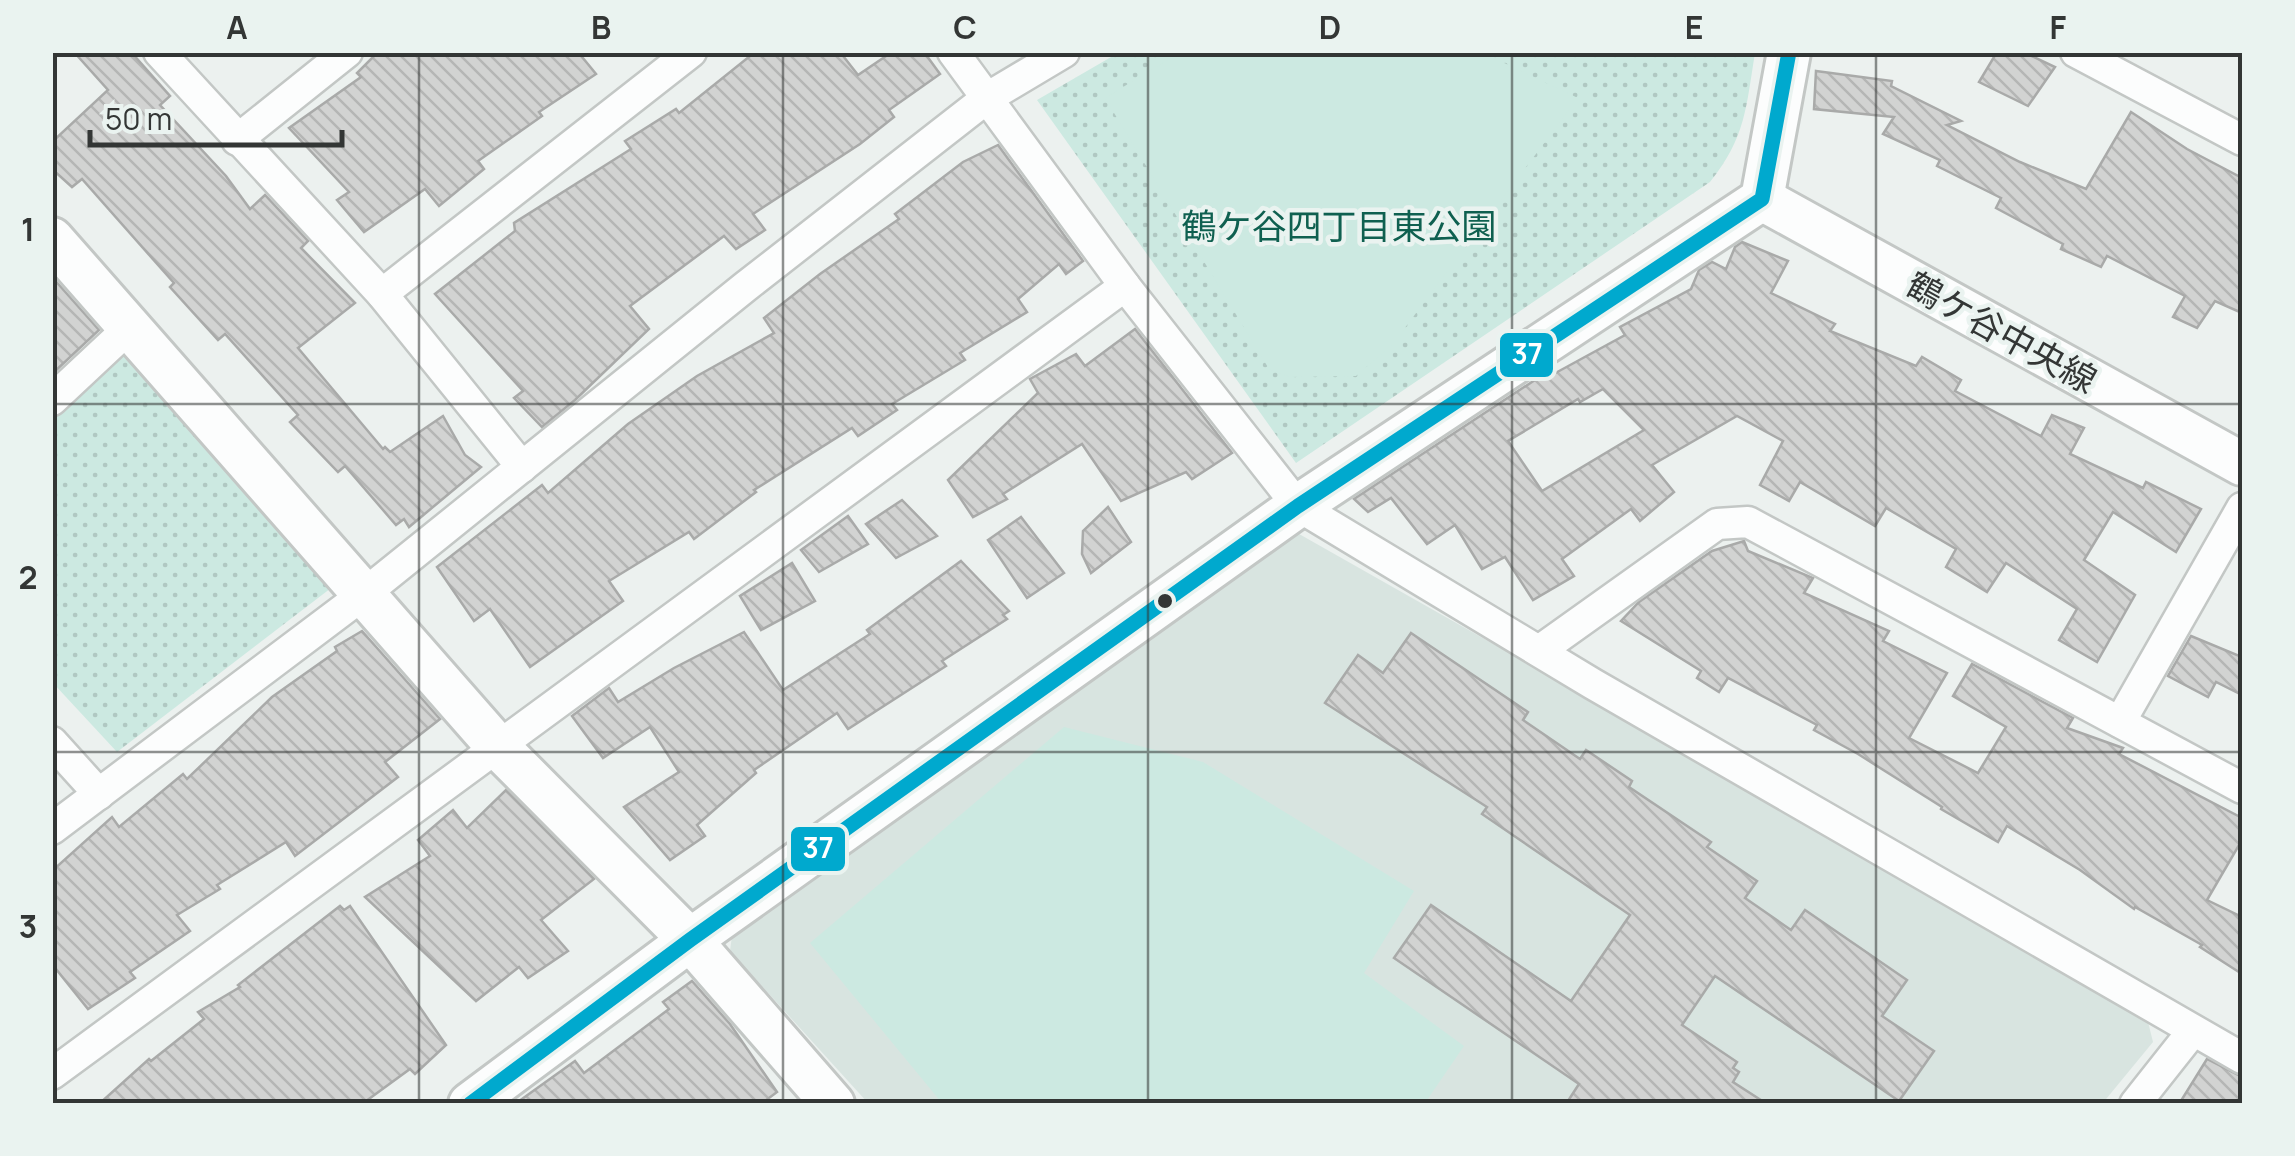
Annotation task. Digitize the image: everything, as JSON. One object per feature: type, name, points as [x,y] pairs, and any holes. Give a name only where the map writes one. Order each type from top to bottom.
[{"type":"street","points":[[159,52],[382,294],[522,466]]},
{"type":"street","points":[[237,140],[347,52]]},
{"type":"street","points":[[382,294],[691,52]]},
{"type":"street","points":[[954,52],[1125,286],[1298,506],[1539,651],[2242,1058]]},
{"type":"street","points":[[52,828],[364,594],[988,98],[1064,52]]},
{"type":"street","points":[[470,1104],[690,940],[1298,506],[1762,199],[1789,52]]},
{"type":"street","points":[[2076,52],[2242,140]]},
{"type":"street","name":"鶴ケ谷中央線","points":[[1762,199],[2242,464]]},
{"type":"street","points":[[52,239],[497,746],[690,940],[832,1104]]},
{"type":"street","points":[[57,1061],[497,746],[1125,286]]},
{"type":"street","points":[[52,400],[130,327]]},
{"type":"street","points":[[2120,722],[2242,508]]},
{"type":"street","points":[[1539,651],[1716,524],[1748,522],[2242,788]]},
{"type":"street","points":[[52,742],[99,794]]},
{"type":"street","points":[[2135,1104],[2192,1032]]},
{"type":"shaded area","points":[[1285,526],[2146,1014],[2153,1042],[2102,1104],[868,1103],[730,951],[734,920]]},
{"type":"green space","name":"鶴ケ谷四丁目東公園","points":[[1118,53],[1755,53],[1738,136],[1710,182],[1296,463],[1037,100]]},
{"type":"green space","points":[[1179,53],[1483,53],[1578,98],[1392,345],[1356,376],[1290,377],[1269,369],[1105,98]]},
{"type":"green space","points":[[132,346],[335,585],[117,752],[53,683],[52,417]]},
{"type":"green space","points":[[1064,727],[1203,762],[1414,891],[1364,973],[1464,1046],[1425,1103],[942,1103],[810,943]]},
{"type":"building","points":[[74,52],[131,52],[170,96],[160,105],[226,176],[250,209],[265,195],[308,241],[301,248],[355,303],[298,348],[383,449],[390,452],[443,416],[465,455],[481,467],[409,527],[404,519],[396,525],[345,466],[338,472],[290,422],[298,415],[225,334],[218,340],[170,287],[174,283],[82,179],[72,187],[52,169],[52,142],[108,90]]},
{"type":"building","points":[[378,52],[578,52],[596,74],[539,112],[542,116],[478,161],[484,169],[439,206],[425,189],[364,232],[337,200],[349,192],[289,128],[361,77],[357,73]]},
{"type":"building","points":[[755,52],[840,52],[858,75],[892,52],[924,52],[940,74],[889,110],[894,117],[860,144],[753,214],[765,230],[736,249],[724,236],[630,306],[649,329],[542,427],[514,398],[523,391],[435,294],[515,231],[514,223],[631,149],[625,141],[676,109],[679,113]]},
{"type":"building","points":[[1997,52],[2023,52],[2055,67],[2028,106],[1979,82]]},
{"type":"building","points":[[1816,71],[1892,81],[1891,86],[1961,121],[1947,125],[2020,162],[2086,189],[2131,112],[2187,149],[2242,178],[2242,313],[2215,301],[2197,328],[2173,317],[2185,296],[2107,256],[2101,267],[2061,249],[2063,244],[1996,208],[2001,198],[1937,166],[1940,160],[1883,134],[1894,117],[1814,109]]},
{"type":"building","points":[[998,145],[1083,261],[1066,274],[1059,264],[1018,299],[1027,312],[960,353],[965,360],[892,404],[897,410],[858,436],[852,428],[754,490],[694,539],[689,532],[609,581],[623,601],[530,667],[490,609],[474,621],[437,567],[542,485],[548,493],[628,424],[697,376],[774,333],[764,318],[899,219],[895,214],[963,162]]},
{"type":"building","points":[[1742,242],[1788,261],[1771,293],[1835,324],[1830,331],[1916,366],[1922,357],[1961,380],[1955,391],[2041,436],[2052,415],[2084,428],[2070,454],[2143,488],[2146,482],[2201,509],[2176,552],[2113,512],[2084,560],[2135,595],[2097,662],[2059,640],[2077,609],[2006,563],[1987,592],[1946,567],[1956,549],[1886,508],[1875,526],[1800,482],[1789,501],[1760,485],[1783,441],[1737,416],[1652,465],[1674,492],[1640,521],[1631,509],[1562,559],[1574,576],[1533,600],[1505,557],[1482,569],[1455,525],[1427,544],[1391,498],[1368,512],[1354,499],[1547,372],[1550,376],[1625,335],[1620,327],[1691,289],[1699,270],[1712,262],[1726,269],[1735,247]],"holes":[[[1603,389],[1644,430],[1542,491],[1508,441],[1578,399],[1580,402]]]},
{"type":"building","points":[[52,277],[99,330],[52,374]]},
{"type":"building","points":[[1135,329],[1232,453],[1192,479],[1186,472],[1121,501],[1082,444],[1003,494],[1007,499],[973,517],[948,480],[1038,393],[1030,379],[1076,354],[1085,366]]},
{"type":"building","points":[[902,500],[937,536],[896,558],[866,524]]},
{"type":"building","points":[[1108,507],[1131,542],[1091,573],[1082,554],[1083,531]]},
{"type":"building","points":[[848,516],[868,544],[819,572],[801,550]]},
{"type":"building","points":[[1021,517],[1064,573],[1027,598],[988,540]]},
{"type":"building","points":[[1744,541],[1748,551],[1813,578],[1804,593],[1889,631],[1883,641],[1947,673],[1909,738],[1978,773],[2006,727],[1953,696],[1972,664],[2073,718],[2067,728],[2123,748],[2119,754],[2242,818],[2242,840],[2207,900],[2242,917],[2242,974],[2202,945],[2134,909],[2080,870],[2007,826],[1998,842],[1814,730],[1817,725],[1728,678],[1719,692],[1697,678],[1701,671],[1621,621],[1639,602],[1712,551]]},
{"type":"building","points":[[961,561],[1009,611],[1003,615],[1007,619],[942,661],[946,666],[848,729],[837,713],[754,770],[756,773],[697,825],[705,836],[670,860],[624,807],[679,772],[650,727],[603,758],[572,716],[609,688],[618,702],[744,632],[783,690],[870,634],[867,630]]},
{"type":"building","points":[[792,563],[815,601],[761,630],[740,596]]},
{"type":"building","points":[[362,631],[440,719],[385,762],[398,777],[295,856],[286,842],[217,885],[220,889],[177,915],[190,931],[130,972],[135,978],[88,1009],[52,964],[52,871],[112,817],[119,827],[183,774],[187,779],[272,697],[337,651],[335,647]]},
{"type":"building","points":[[1411,633],[1528,712],[1523,720],[1580,759],[1586,750],[1632,781],[1629,787],[1711,842],[1707,847],[1757,881],[1745,898],[1791,930],[1805,910],[1907,980],[1882,1016],[1934,1051],[1899,1101],[1715,976],[1682,1025],[1737,1062],[1733,1068],[1739,1072],[1733,1082],[1767,1104],[1566,1104],[1579,1084],[1394,958],[1431,905],[1571,1001],[1630,915],[1482,814],[1487,807],[1325,703],[1358,655],[1383,673]]},
{"type":"building","points":[[2191,636],[2242,657],[2242,695],[2216,682],[2208,697],[2168,676]]},
{"type":"building","points":[[506,790],[594,879],[541,920],[568,951],[528,978],[519,967],[476,1001],[365,897],[430,856],[418,840],[453,810],[467,828]]},
{"type":"building","points":[[340,906],[344,910],[350,906],[446,1045],[415,1074],[410,1069],[362,1104],[99,1104],[149,1059],[204,1019],[198,1012],[240,987]]},
{"type":"building","points":[[692,981],[730,1024],[777,1092],[761,1104],[515,1104],[575,1061],[584,1073],[669,1009],[663,1002]]},
{"type":"building","points":[[2207,1059],[2242,1077],[2242,1104],[2179,1104]]},
{"type":"transit line","name":"37","points":[[470,1104],[690,940],[1298,506],[1762,199],[1789,52]]}]
